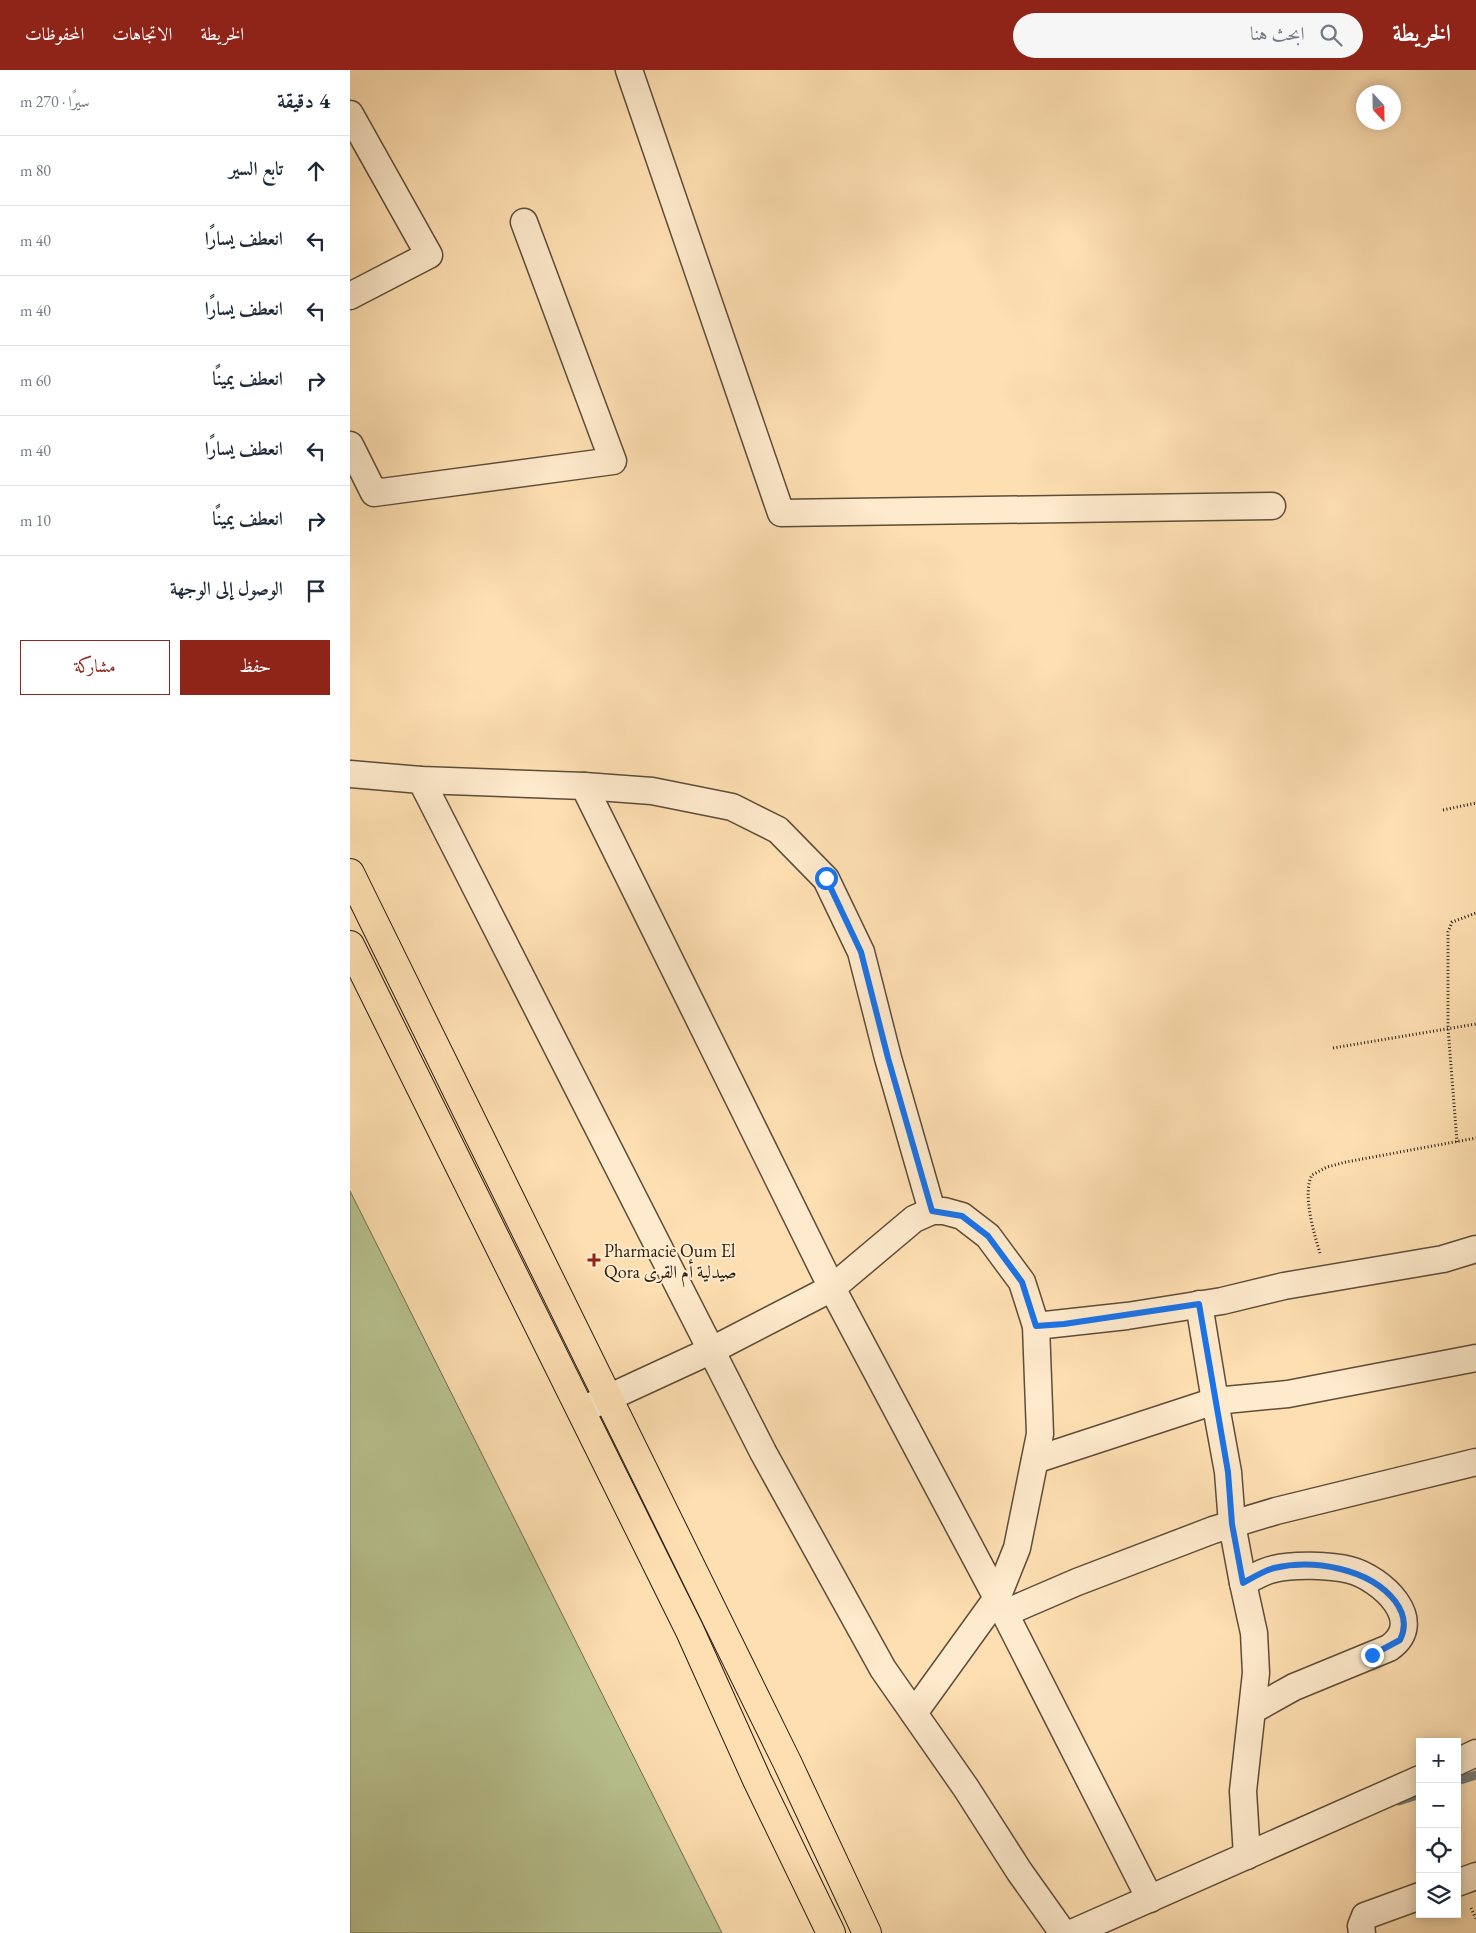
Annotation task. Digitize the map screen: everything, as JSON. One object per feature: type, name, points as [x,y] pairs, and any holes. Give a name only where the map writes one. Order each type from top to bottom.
[{"type":"main road","points":[[350,873],[717,1620],[867,1933]]},
{"type":"main road","points":[[350,945],[690,1631],[757,1780],[831,1933]]},
{"type":"main road","points":[[485,1215],[512,1204]]},
{"type":"main road","points":[[690,1631],[717,1620]]},
{"type":"main road","points":[[757,1780],[786,1762]]},
{"type":"street","points":[[628,70],[781,513],[1272,506]]},
{"type":"street","points":[[350,114],[429,256],[350,296]]},
{"type":"street","points":[[350,444],[374,493],[613,461],[524,222]]},
{"type":"street","points":[[350,774],[421,780],[584,786],[652,791],[732,806],[778,830],[826,878],[861,952],[888,1058],[932,1211]]},
{"type":"street","points":[[421,780],[763,1452],[883,1668],[966,1788],[1019,1871],[1063,1933]]},
{"type":"street","points":[[584,786],[832,1288],[1001,1606],[1150,1899]]},
{"type":"street","points":[[582,1410],[712,1350],[832,1288],[914,1219],[932,1211],[962,1216],[988,1236],[1022,1282],[1036,1326],[1040,1434],[1017,1548],[1001,1606],[914,1714]]},
{"type":"street","points":[[1036,1326],[1100,1319],[1199,1304],[1284,1286],[1443,1259],[1476,1250]]},
{"type":"street","points":[[1199,1304],[1228,1472],[1232,1524],[1254,1633],[1256,1673],[1243,1791],[1247,1856]]},
{"type":"street","points":[[1035,1460],[1215,1401],[1288,1394],[1476,1358]]},
{"type":"street","points":[[1001,1606],[1130,1562],[1232,1524],[1285,1508],[1476,1462]]},
{"type":"street","points":[[1243,1583],[1274,1568],[1314,1567],[1350,1570],[1369,1578],[1386,1590],[1400,1607],[1404,1625],[1400,1640],[1389,1648],[1294,1687],[1253,1710]]},
{"type":"street","points":[[1461,1760],[1476,1753]]},
{"type":"street","points":[[1072,1933],[1416,1780]]},
{"type":"street","points":[[1461,1882],[1476,1876]]},
{"type":"street","points":[[1362,1933],[1361,1926],[1365,1916],[1416,1897]]},
{"type":"path","points":[[1443,810],[1476,803]]},
{"type":"path","points":[[1457,1142],[1448,1028],[1448,926],[1457,918],[1476,914]]},
{"type":"path","points":[[1333,1048],[1476,1024]]},
{"type":"path","points":[[1328,1280],[1310,1212],[1308,1187],[1312,1175],[1327,1166],[1476,1138]]},
{"type":"green space","points":[[350,1191],[722,1933],[350,1933]]},
{"type":"waterway","points":[[1461,1780],[1476,1775]]},
{"type":"waterway","points":[[1399,1801],[1416,1795]]},
{"type":"place","name":"Pharmacie Oum El Qora صيدلية أم القرى","points":[[594,1260]]},
{"type":"route","points":[[826,878],[861,952],[888,1058],[932,1211],[944,1211],[962,1216],[975,1224],[988,1236],[1022,1282],[1036,1326],[1127,1316],[1199,1304],[1228,1472],[1232,1524],[1243,1583],[1274,1568],[1293,1567],[1350,1570],[1369,1578],[1386,1590],[1400,1607],[1404,1618],[1404,1632],[1400,1640],[1389,1648],[1372,1655]]}]
